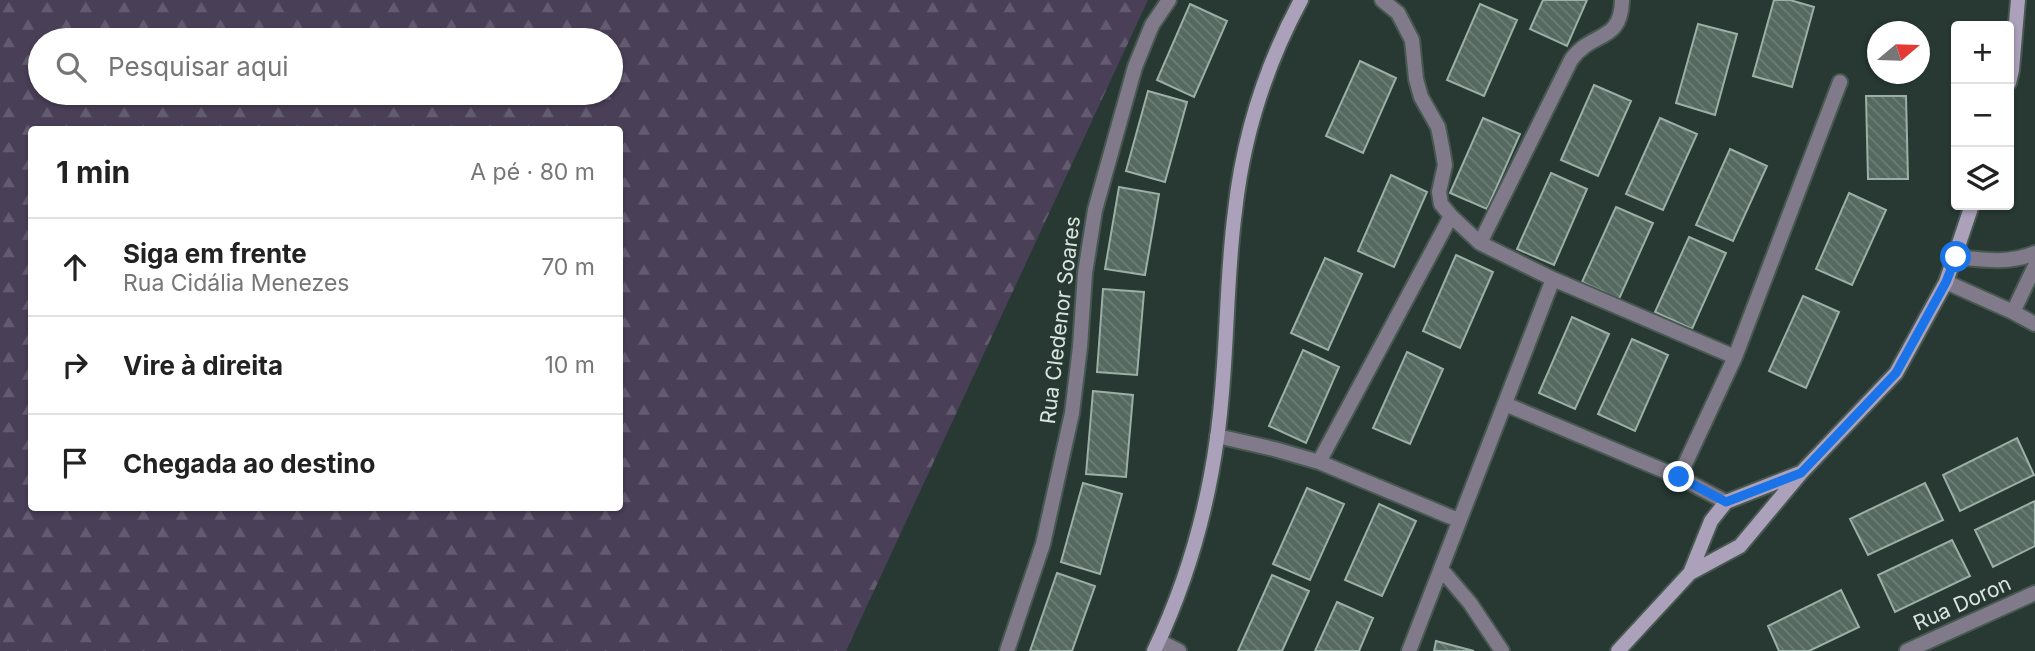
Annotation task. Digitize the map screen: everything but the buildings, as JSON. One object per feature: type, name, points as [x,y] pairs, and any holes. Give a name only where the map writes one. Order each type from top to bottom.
[{"type":"street","name":"Rua Cledenor Soares","points":[[1007,651],[1044,544],[1072,412],[1085,273],[1095,210],[1135,67],[1152,25],[1169,0]]},
{"type":"street","points":[[1179,651],[1157,646],[1191,557],[1209,486],[1217,436],[1234,211],[1245,145],[1287,26],[1301,0]]},
{"type":"street","points":[[1382,0],[1398,13],[1412,40],[1416,79],[1421,97],[1438,127],[1442,147],[1445,165],[1439,192],[1441,204],[1451,216],[1480,243],[1553,279],[1735,357]]},
{"type":"street","points":[[1480,243],[1571,60],[1578,50],[1611,31],[1619,22],[1622,0]]},
{"type":"street","points":[[2014,47],[2018,0]]},
{"type":"street","points":[[1679,477],[1735,357],[1840,82]]},
{"type":"street","points":[[1618,651],[1690,573],[1740,546],[1801,473],[1896,373],[1946,282],[1970,210]]},
{"type":"street","points":[[1319,462],[1451,216]]},
{"type":"street","points":[[1956,257],[1997,262],[2035,253]]},
{"type":"street","points":[[2013,312],[2035,266]]},
{"type":"street","points":[[1409,651],[1553,279]]},
{"type":"street","points":[[1946,282],[2035,324]]},
{"type":"street","points":[[1505,404],[1679,477],[1726,502]]},
{"type":"street","points":[[1217,436],[1319,462],[1458,520]]},
{"type":"street","points":[[1690,573],[1711,521],[1726,502],[1801,473]]},
{"type":"street","points":[[1441,569],[1470,603],[1502,651]]},
{"type":"street","name":"Rua Doron","points":[[1907,651],[2035,593]]},
{"type":"green space","points":[[0,0],[1148,0],[846,651],[0,651]]},
{"type":"route","points":[[1679,477],[1726,502],[1801,473],[1896,373],[1946,282],[1956,257]]}]
